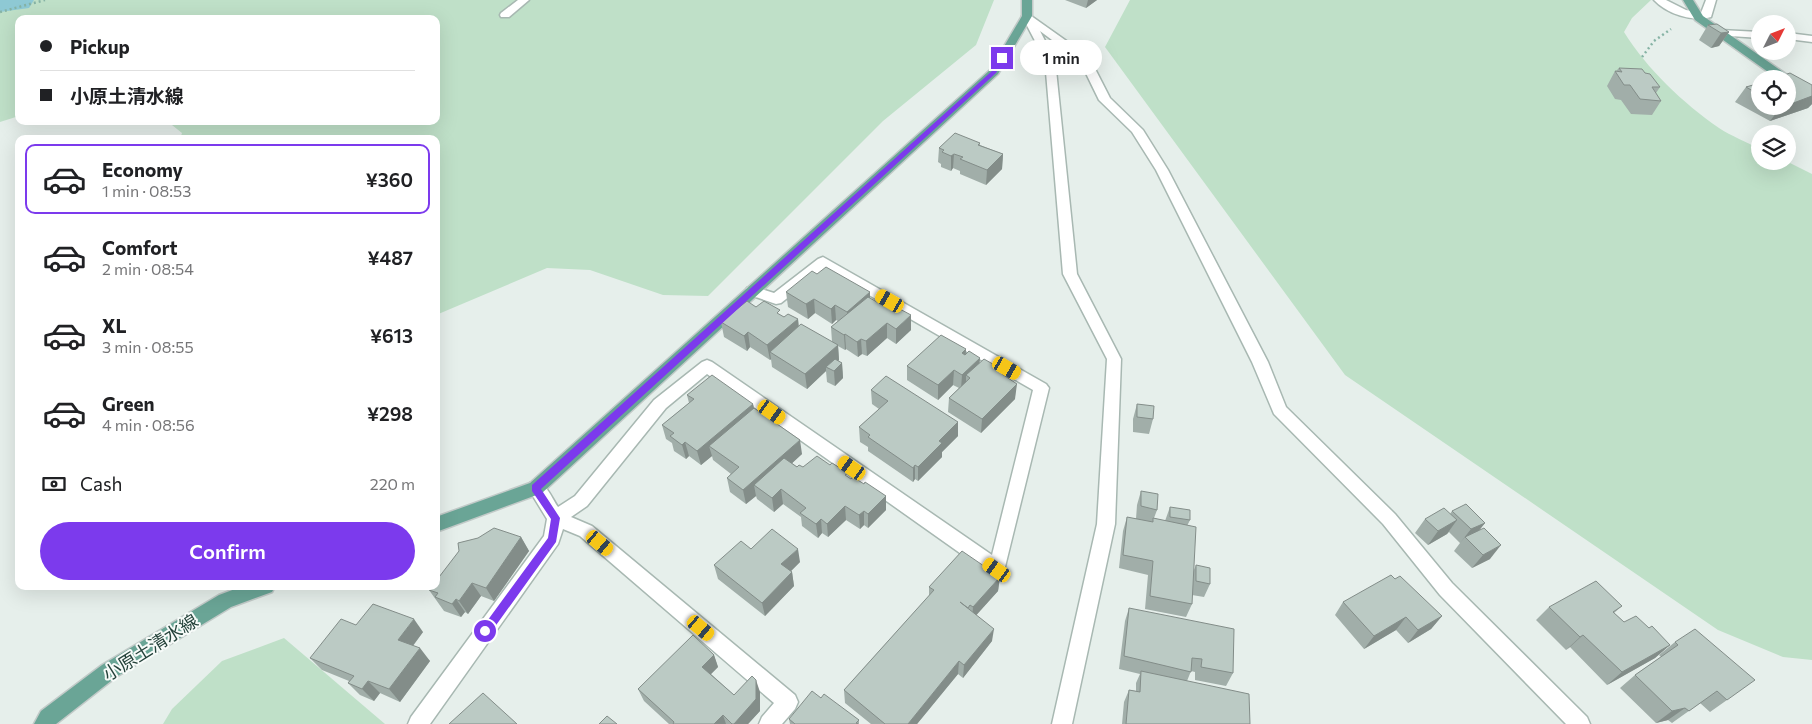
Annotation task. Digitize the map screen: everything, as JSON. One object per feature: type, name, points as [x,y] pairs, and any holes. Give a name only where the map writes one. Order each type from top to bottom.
[{"type":"main road","points":[[440,524],[536,488],[994,72],[1027,16],[1027,0]]},
{"type":"main road","points":[[1688,0],[1699,18],[1774,70]]},
{"type":"main road","name":"小原土清水線","points":[[44,724],[48,718],[109,671],[225,601],[255,590]]},
{"type":"street","points":[[505,15],[524,0]]},
{"type":"street","points":[[1659,0],[1670,7],[1699,18],[1706,15],[1711,0]]},
{"type":"street","points":[[1027,16],[1050,60],[1070,274],[1114,359],[1106,524],[1062,724]]},
{"type":"street","points":[[1027,16],[1085,59],[1105,100],[1137,130],[1167,179],[1260,362],[1280,410],[1389,519],[1446,589],[1580,724]]},
{"type":"street","points":[[1720,33],[1751,35]]},
{"type":"street","points":[[1796,37],[1812,39]]},
{"type":"street","points":[[418,724],[552,539],[556,518],[581,500],[660,404],[707,366],[997,570],[1041,388],[823,262],[776,299],[752,292]]},
{"type":"street","points":[[536,488],[556,518],[586,530],[788,702],[769,724]]},
{"type":"path","points":[[0,12],[45,0]]},
{"type":"path","points":[[1642,58],[1650,44],[1663,32],[1699,18]]},
{"type":"green space","points":[[0,0],[994,0],[976,45],[883,121],[708,296],[663,295],[590,270],[547,268],[440,313],[440,135],[181,135],[182,133],[172,125],[440,125],[440,15],[15,15],[15,117],[0,122]]},
{"type":"green space","points":[[1130,0],[1651,0],[1632,18],[1624,32],[1643,59],[1667,85],[1724,131],[1751,144],[1751,170],[1796,170],[1796,166],[1812,174],[1812,660],[1783,657],[1718,630],[1345,375],[1105,47]]},
{"type":"green space","points":[[284,638],[385,724],[163,724],[172,709],[222,661]]},
{"type":"building","points":[[1717,24],[1729,32],[1721,33],[1708,25]]},
{"type":"building","points":[[1619,68],[1642,69],[1645,73],[1650,74],[1660,87],[1652,87],[1661,101],[1640,99],[1630,85],[1624,85],[1615,71],[1622,72]]},
{"type":"building","points":[[1796,76],[1812,85],[1812,96],[1796,102]]},
{"type":"building","points":[[955,133],[980,143],[978,145],[1003,154],[987,170],[960,159],[963,157],[954,154],[951,156],[942,152],[944,150],[939,148]]},
{"type":"building","points":[[826,267],[870,292],[847,312],[835,305],[831,309],[814,299],[806,304],[786,292],[812,271],[817,274]]},
{"type":"building","points":[[868,297],[893,311],[898,308],[911,315],[896,329],[887,323],[866,341],[861,339],[857,342],[831,327]]},
{"type":"building","points":[[747,301],[756,307],[764,301],[780,310],[777,313],[784,317],[788,314],[798,319],[767,345],[748,332],[744,336],[721,322]]},
{"type":"building","points":[[801,324],[838,345],[805,374],[770,352]]},
{"type":"building","points":[[941,335],[966,349],[962,353],[965,355],[969,351],[980,358],[962,375],[954,370],[938,385],[907,366]]},
{"type":"building","points":[[835,359],[842,363],[834,371],[826,367]]},
{"type":"building","points":[[984,359],[1005,371],[1002,374],[1017,384],[982,419],[949,398],[970,378],[966,375]]},
{"type":"building","points":[[712,375],[753,404],[697,451],[685,442],[682,445],[670,436],[674,433],[662,425],[694,399],[687,395]]},
{"type":"building","points":[[886,376],[958,422],[939,441],[942,443],[918,467],[915,465],[913,468],[868,437],[870,435],[859,427],[888,401],[871,390]]},
{"type":"building","points":[[1137,404],[1154,406],[1153,419],[1137,417]]},
{"type":"building","points":[[754,408],[800,440],[743,490],[727,478],[739,467],[709,446]]},
{"type":"building","points":[[817,456],[830,465],[832,463],[848,473],[845,475],[851,479],[853,477],[864,484],[865,482],[886,496],[868,514],[864,511],[859,515],[845,506],[827,524],[821,519],[816,524],[800,513],[806,508],[781,489],[772,498],[754,485],[784,458],[797,467],[799,465],[803,467]]},
{"type":"building","points":[[1141,491],[1158,494],[1157,510],[1141,506]]},
{"type":"building","points":[[1466,504],[1485,523],[1471,529],[1452,511]]},
{"type":"building","points":[[1170,507],[1190,510],[1190,520],[1170,517]]},
{"type":"building","points":[[1444,508],[1457,520],[1438,531],[1425,519]]},
{"type":"building","points":[[1127,517],[1153,522],[1153,518],[1196,527],[1192,604],[1150,596],[1153,561],[1123,555]]},
{"type":"building","points":[[494,528],[521,537],[486,588],[472,583],[459,601],[456,599],[452,604],[435,597],[438,593],[429,590],[440,590],[440,576],[459,551],[458,543],[478,538]]},
{"type":"building","points":[[1484,528],[1501,545],[1483,555],[1465,537]]},
{"type":"building","points":[[772,529],[798,549],[781,564],[792,572],[762,603],[714,565],[741,541],[751,549]]},
{"type":"building","points":[[962,551],[1000,577],[973,607],[970,605],[968,608],[960,602],[994,629],[964,665],[959,661],[908,724],[885,724],[844,690],[934,590],[929,587]]},
{"type":"building","points":[[1196,565],[1210,568],[1210,584],[1196,581]]},
{"type":"building","points":[[1391,575],[1395,579],[1400,576],[1442,616],[1418,630],[1406,617],[1374,636],[1343,602]]},
{"type":"building","points":[[1596,581],[1622,606],[1613,612],[1624,622],[1636,616],[1649,628],[1652,626],[1670,645],[1622,672],[1583,635],[1580,637],[1549,607]]},
{"type":"building","points":[[373,604],[414,619],[398,640],[420,648],[389,689],[368,681],[362,689],[348,683],[354,676],[310,658],[341,619],[356,625]]},
{"type":"building","points":[[1129,608],[1234,629],[1233,673],[1201,667],[1202,659],[1192,658],[1191,672],[1124,656]]},
{"type":"building","points":[[1695,629],[1755,680],[1727,700],[1717,691],[1689,711],[1685,708],[1672,711],[1635,675],[1678,645],[1675,642]]},
{"type":"building","points":[[693,635],[714,655],[702,667],[734,695],[752,676],[756,680],[756,699],[734,724],[723,715],[714,724],[673,724],[674,722],[638,689]]},
{"type":"building","points":[[1141,671],[1249,694],[1250,724],[1126,724],[1129,690],[1140,692]]},
{"type":"building","points":[[812,691],[821,698],[824,694],[859,720],[856,723],[858,724],[795,724],[789,719]]},
{"type":"building","points":[[483,693],[517,724],[449,724]]},
{"type":"building","points":[[607,716],[617,724],[599,724]]},
{"type":"waterway","points":[[0,1],[16,0]]},
{"type":"route","points":[[485,631],[552,539],[556,518],[536,488],[994,72],[1002,58]]}]
